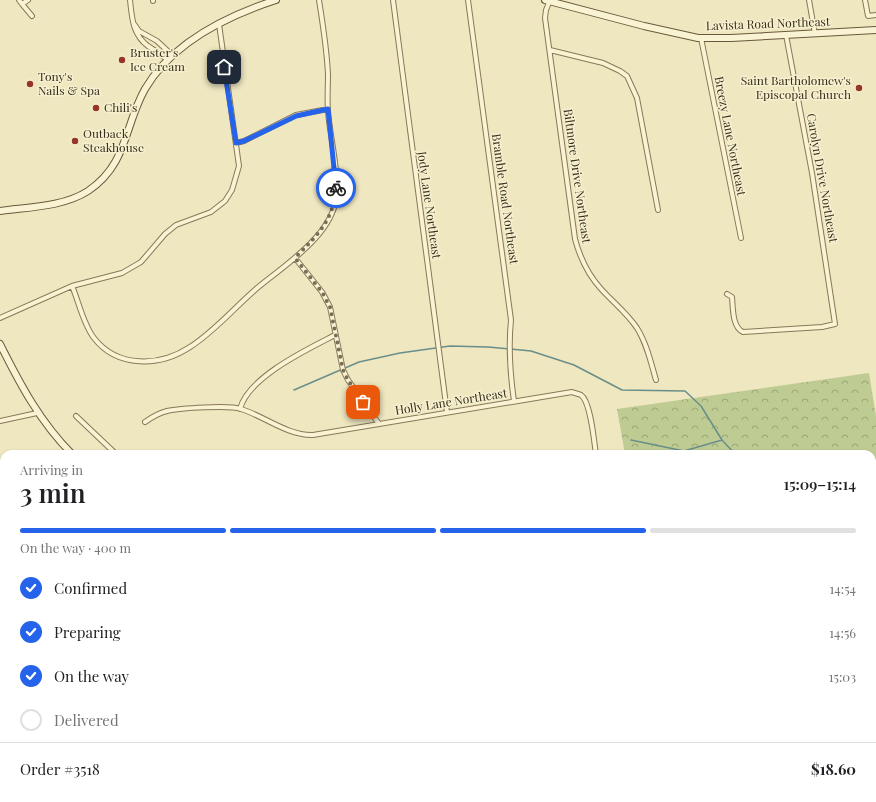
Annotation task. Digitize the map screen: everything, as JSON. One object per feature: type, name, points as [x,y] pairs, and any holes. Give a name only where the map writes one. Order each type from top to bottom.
[{"type":"main road","points":[[0,211],[66,201],[80,195],[100,181],[109,172],[120,156],[145,90],[154,76],[170,59],[200,34],[237,15],[275,0]]},
{"type":"main road","name":"Lavista Road Northeast","points":[[549,0],[665,31],[701,38],[816,34],[876,30]]},
{"type":"main road","points":[[0,344],[37,413],[69,450]]},
{"type":"street","points":[[28,0],[21,2],[32,16]]},
{"type":"street","points":[[130,0],[134,30],[146,44],[170,59]]},
{"type":"street","points":[[72,286],[94,338],[110,353],[130,361],[150,361],[173,356],[190,348],[266,280],[295,258],[327,222],[335,204],[336,183],[328,109],[328,74],[319,0]]},
{"type":"street","name":"Jody Lane Northeast","points":[[392,0],[447,412]]},
{"type":"street","name":"Bramble Road Northeast","points":[[468,0],[511,320],[508,346],[509,372],[514,401]]},
{"type":"street","name":"Biltmore Drive Northeast","points":[[549,0],[545,15],[572,219],[578,251],[595,282],[626,313],[638,329],[648,352],[656,380]]},
{"type":"street","points":[[809,0],[816,34]]},
{"type":"street","points":[[865,0],[868,16],[876,15]]},
{"type":"street","points":[[134,23],[139,30],[157,41],[170,59]]},
{"type":"street","points":[[0,318],[72,286],[122,273],[141,262],[165,234],[176,225],[211,212],[225,201],[237,178],[239,166],[220,24]]},
{"type":"street","name":"Carolyn Drive Northeast","points":[[727,294],[732,297],[735,325],[738,330],[742,332],[822,327],[835,324],[812,173],[786,35]]},
{"type":"street","name":"Breezy Lane Northeast","points":[[701,38],[741,238]]},
{"type":"street","points":[[550,50],[603,63],[627,76],[637,98],[658,210]]},
{"type":"street","points":[[236,143],[244,141],[296,116],[328,109]]},
{"type":"street","name":"Holly Lane Northeast","points":[[295,258],[322,292],[330,307],[340,360],[348,380],[379,424],[572,392],[581,395],[586,404],[595,450]]},
{"type":"street","points":[[240,408],[242,401],[251,390],[282,363],[336,335]]},
{"type":"street","points":[[146,422],[154,416],[168,411],[240,408],[305,436],[379,424]]},
{"type":"street","points":[[0,421],[37,413]]},
{"type":"street","points":[[76,416],[112,450]]},
{"type":"green space","points":[[869,373],[876,416],[876,450],[624,450],[617,409]]},
{"type":"waterway","points":[[294,390],[359,362],[400,353],[450,346],[488,347],[531,351],[574,365],[622,390],[685,391],[701,406],[722,440],[731,450]]},
{"type":"waterway","points":[[631,440],[679,450]]},
{"type":"waterway","points":[[687,450],[722,440]]},
{"type":"way so far","points":[[336,188],[335,204],[327,222],[295,258],[322,292],[330,307],[343,370],[363,402]]},
{"type":"place","name":"Bruster's Ice Cream","points":[[122,60]]},
{"type":"place","name":"Tony's Nails & Spa","points":[[30,84]]},
{"type":"place","name":"Saint Bartholomew's Episcopal Church","points":[[859,88]]},
{"type":"place","name":"Chili's","points":[[96,108]]},
{"type":"place","name":"Outback Steakhouse","points":[[75,141]]},
{"type":"route","points":[[224,67],[236,143],[244,141],[268,128],[296,116],[308,112],[328,109],[336,188]]}]
